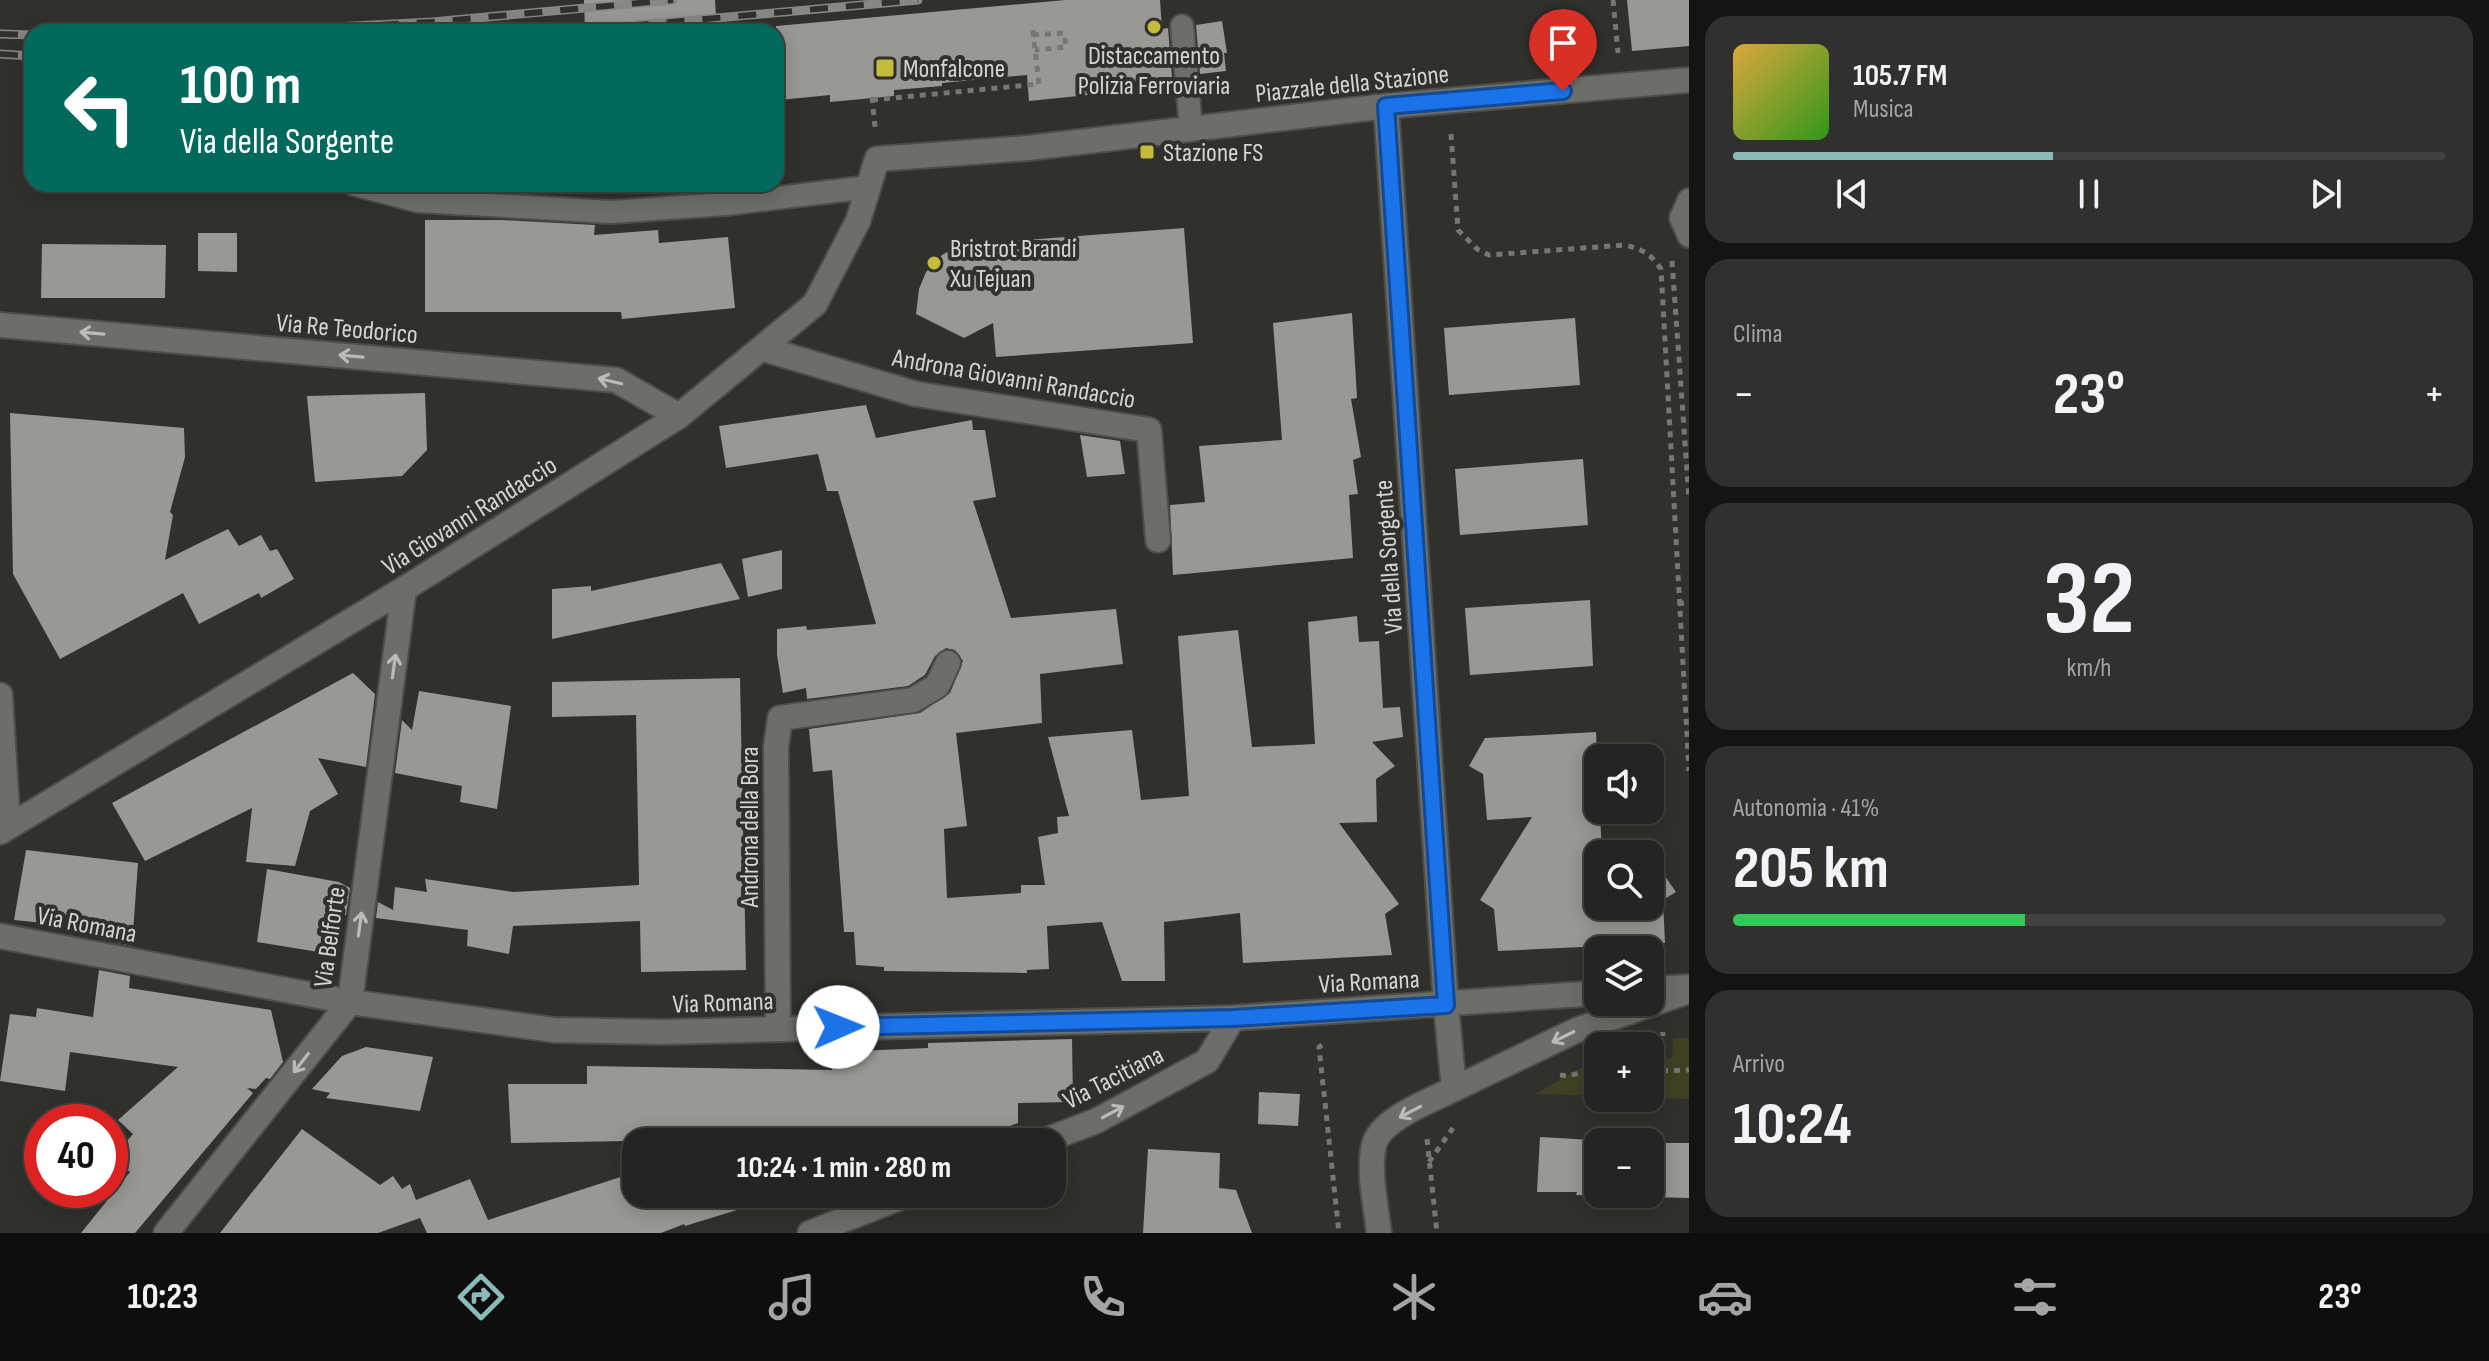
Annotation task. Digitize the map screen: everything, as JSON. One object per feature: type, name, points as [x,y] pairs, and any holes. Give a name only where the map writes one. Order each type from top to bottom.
[{"type":"street","name":"Piazzale della Stazione","points":[[877,159],[1028,148],[1386,106],[1689,80]]},
{"type":"street","name":"Via della Sorgente","points":[[1386,106],[1454,1089]]},
{"type":"street","name":"Via Giovanni Randaccio","points":[[4,830],[404,589],[679,416],[815,304],[858,221],[877,159]]},
{"type":"street","name":"Via Re Teodorico","points":[[0,325],[616,380],[679,416]]},
{"type":"street","name":"Androna Giovanni Randaccio","points":[[764,349],[916,394],[1149,430],[1158,540]]},
{"type":"street","name":"Via Belforte","points":[[166,1233],[350,1002],[404,589]]},
{"type":"street","name":"Androna della Bora","points":[[778,1028],[776,747],[780,718],[913,700],[937,686],[948,663]]},
{"type":"street","points":[[0,695],[4,830]]},
{"type":"street","name":"Via Romana","points":[[0,936],[350,1002],[554,1030],[663,1032],[1233,1018],[1584,994]]},
{"type":"street","points":[[1664,989],[1689,989]]},
{"type":"street","points":[[1379,1233],[1374,1142],[1391,1122],[1577,1030],[1689,989]]},
{"type":"street","name":"Via Tacitiana","points":[[1066,1132],[1096,1121],[1207,1061],[1233,1018]]},
{"type":"street","points":[[810,1233],[873,1208]]},
{"type":"lane","points":[[1182,26],[1191,129]]},
{"type":"lane","points":[[384,192],[418,201],[611,212],[726,204],[869,187]]},
{"type":"lane","points":[[1689,200],[1681,218],[1689,236]]},
{"type":"path","points":[[1613,0],[1620,86]]},
{"type":"path","points":[[872,100],[1039,84],[1032,24]]},
{"type":"path","points":[[1033,35],[1064,33],[1066,47],[1035,50]]},
{"type":"path","points":[[1448,101],[1458,230],[1477,249],[1489,255],[1625,245],[1652,256],[1661,269],[1689,771]]},
{"type":"path","points":[[1669,254],[1674,280],[1689,499]]},
{"type":"path","points":[[1678,604],[1689,602]]},
{"type":"path","points":[[1663,1023],[1663,1032]]},
{"type":"path","points":[[1319,1047],[1339,1233]]},
{"type":"path","points":[[1664,1071],[1689,1070]]},
{"type":"path","points":[[1553,1073],[1567,1076],[1584,1072]]},
{"type":"shaded area","points":[[1673,1038],[1689,1038],[1689,1099],[1664,1098],[1664,1058],[1672,1058]]},
{"type":"shaded area","points":[[1584,1066],[1584,1096],[1535,1094]]},
{"type":"building","points":[[584,0],[715,0],[716,24],[585,24]]},
{"type":"building","points":[[1065,0],[1160,0],[1162,29],[1168,28],[1172,77],[1166,78],[1167,87],[1029,101],[1027,75],[894,90],[894,96],[830,102],[830,95],[784,100],[784,25]]},
{"type":"building","points":[[1627,0],[1689,0],[1689,46],[1632,51]]},
{"type":"building","points":[[1222,21],[1227,53],[1224,53],[1226,71],[1200,74],[1196,25]]},
{"type":"building","points":[[425,220],[595,225],[594,235],[658,230],[659,243],[728,237],[735,308],[622,319],[621,312],[425,312]]},
{"type":"building","points":[[1184,228],[1193,343],[996,357],[993,323],[964,338],[916,314],[919,289],[926,272],[942,255],[953,249],[987,243]]},
{"type":"building","points":[[198,233],[237,233],[237,272],[198,271]]},
{"type":"building","points":[[42,244],[166,245],[165,298],[41,298]]},
{"type":"building","points":[[1352,313],[1357,398],[1351,399],[1361,457],[1353,460],[1358,494],[1349,495],[1353,558],[1173,575],[1170,505],[1205,502],[1199,446],[1282,440],[1273,323]]},
{"type":"building","points":[[1575,318],[1580,385],[1449,395],[1444,328]]},
{"type":"building","points":[[425,393],[427,450],[402,476],[315,482],[307,396]]},
{"type":"building","points":[[866,405],[876,438],[972,420],[973,430],[985,430],[996,497],[973,501],[1011,618],[1116,609],[1123,664],[1040,674],[1042,723],[956,733],[967,826],[944,829],[947,898],[1021,893],[1021,885],[1045,885],[1038,837],[1058,833],[1057,817],[1069,816],[1048,737],[1132,730],[1141,800],[1189,796],[1178,636],[1238,630],[1252,747],[1315,744],[1308,622],[1357,616],[1359,642],[1379,641],[1383,708],[1400,707],[1403,737],[1372,742],[1395,766],[1376,779],[1377,822],[1339,823],[1399,904],[1385,914],[1392,955],[1243,963],[1240,913],[1164,922],[1165,981],[1122,981],[1102,922],[1047,926],[1049,969],[1027,970],[1027,973],[884,971],[884,967],[856,965],[854,932],[844,932],[832,770],[813,772],[809,729],[920,713],[950,693],[963,661],[955,650],[946,648],[935,656],[925,675],[908,686],[807,699],[806,688],[783,693],[777,655],[777,629],[806,626],[807,630],[876,624],[838,491],[827,491],[818,454],[726,468],[719,426]]},
{"type":"building","points":[[10,413],[184,428],[185,457],[170,512],[173,515],[165,560],[228,529],[239,546],[261,535],[270,551],[277,549],[294,579],[261,598],[259,593],[199,624],[183,593],[60,659],[13,574]]},
{"type":"building","points":[[1080,435],[1120,441],[1125,474],[1087,477]]},
{"type":"building","points":[[1583,459],[1588,525],[1460,535],[1455,469]]},
{"type":"building","points":[[782,550],[782,589],[748,597],[742,559]]},
{"type":"building","points":[[721,563],[740,599],[552,639],[552,589],[591,586],[591,591]]},
{"type":"building","points":[[1590,600],[1593,666],[1470,675],[1465,608]]},
{"type":"building","points":[[353,673],[375,694],[366,767],[318,758],[338,794],[310,811],[295,866],[246,862],[252,808],[145,861],[112,803]]},
{"type":"building","points":[[740,678],[746,970],[641,972],[640,921],[513,926],[509,954],[467,946],[468,930],[376,918],[378,902],[393,910],[395,887],[427,892],[425,879],[513,892],[639,885],[636,715],[552,717],[552,682]]},
{"type":"building","points":[[419,691],[511,706],[497,809],[460,802],[462,786],[395,773],[402,720],[412,730]]},
{"type":"building","points":[[1596,732],[1597,744],[1584,744],[1584,824],[1601,824],[1601,840],[1584,840],[1584,920],[1664,920],[1665,943],[1664,936],[1584,936],[1584,947],[1498,951],[1494,909],[1480,900],[1532,817],[1487,820],[1483,774],[1469,766],[1485,738]]},
{"type":"building","points":[[26,850],[138,863],[132,946],[103,940],[104,929],[14,920]]},
{"type":"building","points":[[267,869],[339,882],[350,888],[346,915],[338,914],[331,954],[257,942]]},
{"type":"building","points":[[1664,875],[1676,892],[1664,899]]},
{"type":"building","points":[[99,970],[130,976],[129,988],[271,1010],[283,1062],[270,1079],[266,1078],[256,1089],[247,1088],[253,1093],[135,1233],[81,1233],[101,1208],[128,1208],[128,1140],[133,1134],[128,1129],[128,1111],[178,1067],[70,1052],[65,1091],[0,1081],[10,1014],[36,1017],[37,1008],[93,1017]]},
{"type":"building","points":[[1072,1039],[1073,1102],[1018,1103],[1018,1123],[1004,1128],[622,1128],[622,1141],[511,1143],[508,1084],[587,1084],[587,1066],[832,1070],[832,1052],[928,1048],[928,1043]]},
{"type":"building","points":[[366,1047],[433,1057],[420,1111],[326,1098],[330,1093],[312,1089],[342,1056]]},
{"type":"building","points":[[1259,1092],[1300,1094],[1298,1126],[1258,1124]]},
{"type":"building","points":[[302,1129],[380,1185],[393,1176],[402,1189],[410,1184],[416,1200],[470,1179],[488,1220],[622,1177],[622,1208],[737,1208],[661,1233],[427,1233],[420,1218],[378,1233],[220,1233]]},
{"type":"building","points":[[1540,1137],[1584,1140],[1584,1195],[1576,1195],[1577,1192],[1537,1192]]},
{"type":"building","points":[[1664,1143],[1689,1143],[1689,1198],[1664,1197]]},
{"type":"building","points":[[1148,1149],[1220,1153],[1219,1188],[1236,1190],[1252,1233],[1143,1233]]},
{"type":"railway","points":[[393,24],[673,0]]},
{"type":"railway","points":[[649,24],[918,0]]},
{"type":"railway","points":[[0,34],[24,35]]},
{"type":"railway","points":[[0,54],[24,56]]},
{"type":"place","name":"Distaccamento Polizia Ferroviaria","points":[[1154,27]]},
{"type":"place","name":"Monfalcone","points":[[885,68]]},
{"type":"place","name":"Stazione FS","points":[[1147,152]]},
{"type":"place","name":"Bristrot Brandi Xu Tejuan","points":[[934,263]]},
{"type":"route","points":[[838,1027],[1233,1018],[1446,1005],[1386,106],[1563,91]]}]
